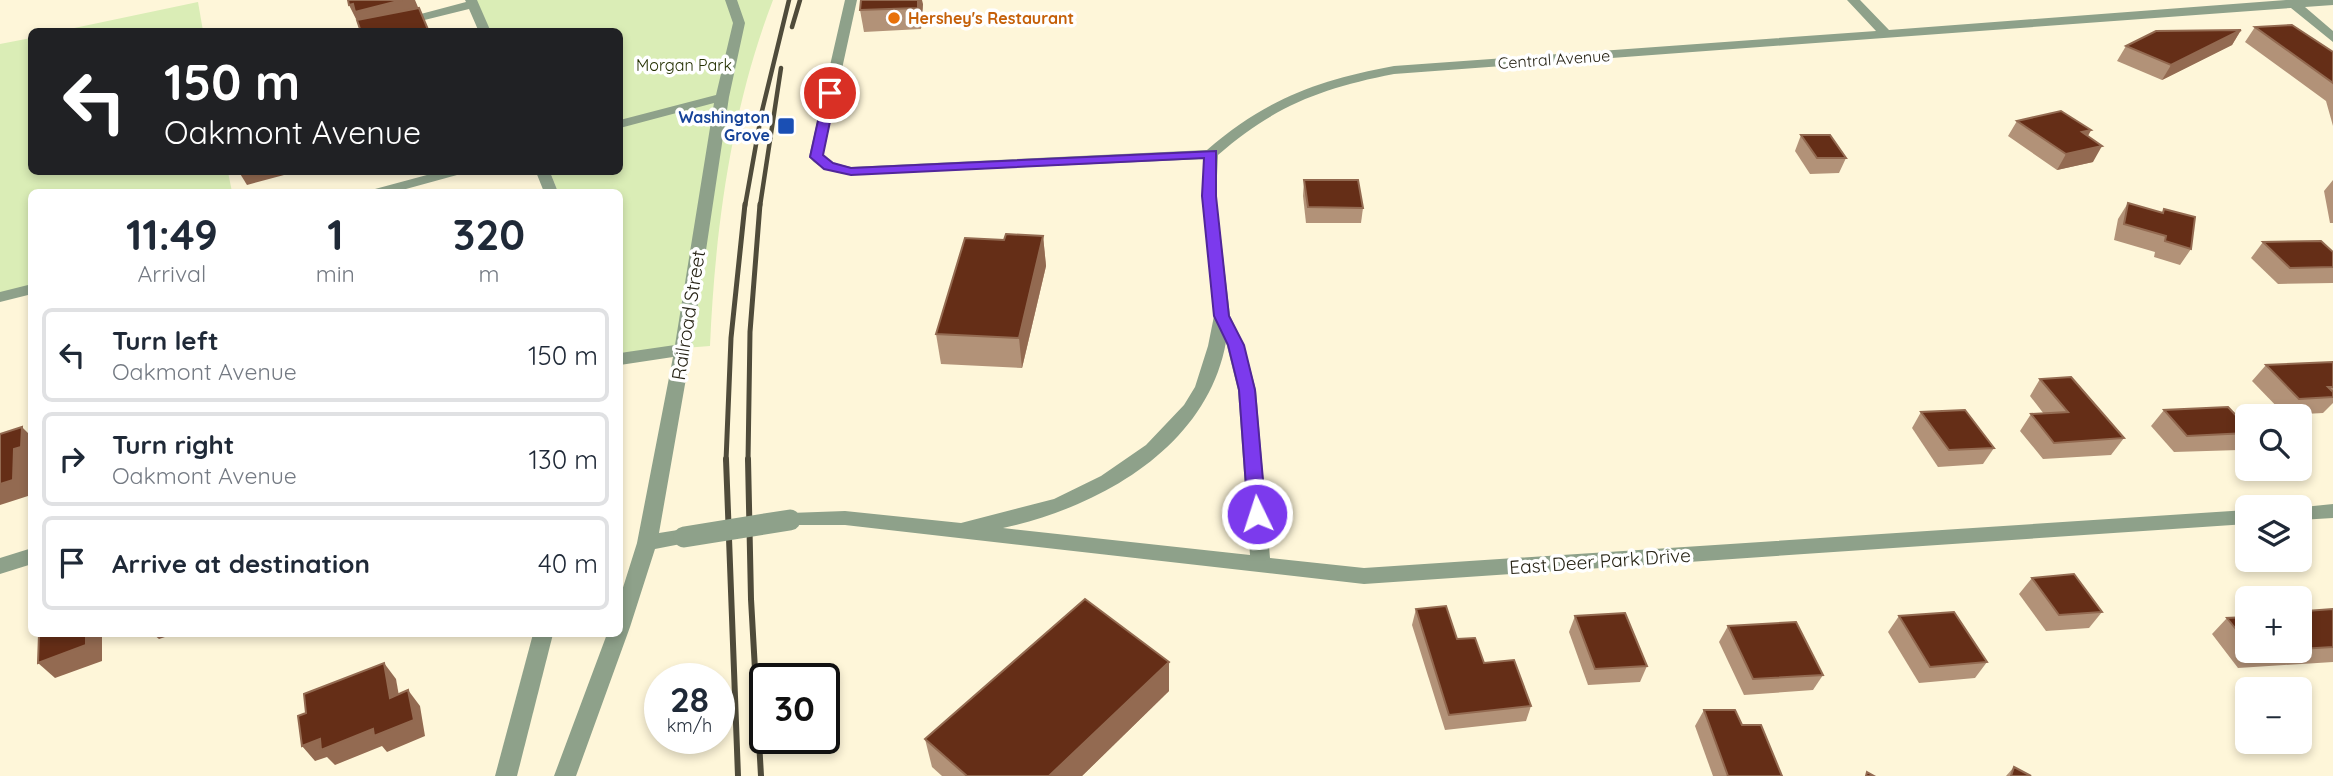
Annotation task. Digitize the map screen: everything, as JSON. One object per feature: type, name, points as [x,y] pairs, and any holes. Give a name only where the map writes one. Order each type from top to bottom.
[{"type":"street","name":"Railroad Street","points":[[623,618],[647,543],[683,350],[722,96],[739,23],[731,0]]},
{"type":"street","points":[[851,0],[816,157],[829,166],[851,172],[1211,154],[1209,196],[1222,316],[1236,345],[1247,390],[1261,564]]},
{"type":"street","points":[[1853,0],[1886,34]]},
{"type":"street","name":"Central Avenue","points":[[1211,154],[1263,110],[1316,86],[1394,70],[2333,1]]},
{"type":"street","points":[[374,28],[472,2],[483,28]]},
{"type":"street","points":[[2292,2],[2333,38]]},
{"type":"street","points":[[623,123],[722,96]]},
{"type":"street","points":[[391,189],[441,175]]},
{"type":"street","points":[[0,297],[28,290]]},
{"type":"street","name":"East Deer Park Drive","points":[[955,531],[1060,505],[1112,477],[1157,446],[1194,404],[1213,365],[1222,316]]},
{"type":"street","points":[[623,359],[683,350]]},
{"type":"street","points":[[2312,512],[2333,511]]},
{"type":"street","name":"East Deer Park Drive","points":[[647,543],[790,520],[845,518],[1364,576],[2235,518]]},
{"type":"street","points":[[0,566],[28,557]]},
{"type":"street","points":[[506,776],[542,637]]},
{"type":"street","points":[[565,776],[616,637]]},
{"type":"green space","name":"Morgan Park","points":[[476,0],[773,0],[746,84],[728,170],[716,258],[710,346],[623,353],[623,189],[557,189],[551,175],[623,175],[623,28],[489,28]]},
{"type":"green space","points":[[198,2],[202,28],[74,28]]},
{"type":"green space","points":[[28,39],[28,175],[229,175],[231,189],[28,189],[28,289],[0,296],[0,44]]},
{"type":"building","points":[[348,0],[402,0],[355,12],[353,4],[349,5]]},
{"type":"building","points":[[861,0],[918,0],[918,8],[860,10]]},
{"type":"building","points":[[419,8],[427,28],[360,28],[357,20]]},
{"type":"building","points":[[2292,25],[2333,52],[2333,83],[2255,27]]},
{"type":"building","points":[[2241,30],[2171,65],[2126,46],[2156,31]]},
{"type":"building","points":[[2061,111],[2091,130],[2082,132],[2102,146],[2066,154],[2017,121]]},
{"type":"building","points":[[1801,135],[1830,135],[1846,158],[1817,158]]},
{"type":"building","points":[[1304,180],[1358,180],[1363,208],[1308,207]]},
{"type":"building","points":[[2128,203],[2163,213],[2164,209],[2195,217],[2191,249],[2165,241],[2166,236],[2124,224]]},
{"type":"building","points":[[1006,234],[1043,236],[1019,338],[936,334],[965,238],[1004,240]]},
{"type":"building","points":[[2321,241],[2333,252],[2333,267],[2290,268],[2263,242]]},
{"type":"building","points":[[2333,362],[2333,387],[2328,387],[2333,392],[2333,397],[2299,399],[2266,365]]},
{"type":"building","points":[[2071,377],[2124,438],[2054,443],[2031,414],[2068,412],[2040,379]]},
{"type":"building","points":[[2228,407],[2235,414],[2235,434],[2187,436],[2164,410]]},
{"type":"building","points":[[1965,410],[1994,448],[1949,450],[1921,412]]},
{"type":"building","points":[[22,427],[21,447],[14,449],[13,480],[0,484],[0,434]]},
{"type":"building","points":[[2074,574],[2102,612],[2059,615],[2032,578]]},
{"type":"building","points":[[1085,599],[1169,662],[1049,776],[967,776],[925,739]]},
{"type":"building","points":[[1446,606],[1457,639],[1475,638],[1484,663],[1514,660],[1531,706],[1449,715],[1416,609]]},
{"type":"building","points":[[2333,609],[2333,647],[2312,648],[2312,611]]},
{"type":"building","points":[[1954,612],[1987,662],[1930,667],[1899,616]]},
{"type":"building","points":[[1625,613],[1647,666],[1595,669],[1575,616]]},
{"type":"building","points":[[2227,618],[2235,618],[2235,628]]},
{"type":"building","points":[[1796,622],[1823,675],[1753,679],[1728,626]]},
{"type":"building","points":[[39,637],[86,637],[86,645],[38,663]]},
{"type":"building","points":[[384,663],[390,698],[408,690],[414,720],[374,736],[373,729],[321,750],[320,739],[302,746],[298,716],[306,713],[304,694]]},
{"type":"building","points":[[1704,710],[1735,710],[1742,725],[1761,725],[1782,776],[1728,776]]},
{"type":"building","points":[[2014,767],[2031,776],[2011,776]]},
{"type":"railway","points":[[745,206],[762,111],[789,0]]},
{"type":"railway","points":[[792,27],[800,0]]},
{"type":"railway","points":[[760,206],[781,68]]},
{"type":"railway","points":[[726,460],[731,338],[745,204]]},
{"type":"railway","points":[[748,460],[750,332],[760,204]]},
{"type":"railway","points":[[726,460],[738,776]]},
{"type":"railway","points":[[748,460],[751,599],[761,776]]},
{"type":"place","name":"Hershey's Restaurant","points":[[894,18]]},
{"type":"place","name":"Washington Grove","points":[[786,126]]},
{"type":"route","points":[[830,93],[816,157],[829,166],[851,172],[1211,154],[1209,196],[1222,316],[1236,345],[1247,390],[1257,514]]}]
